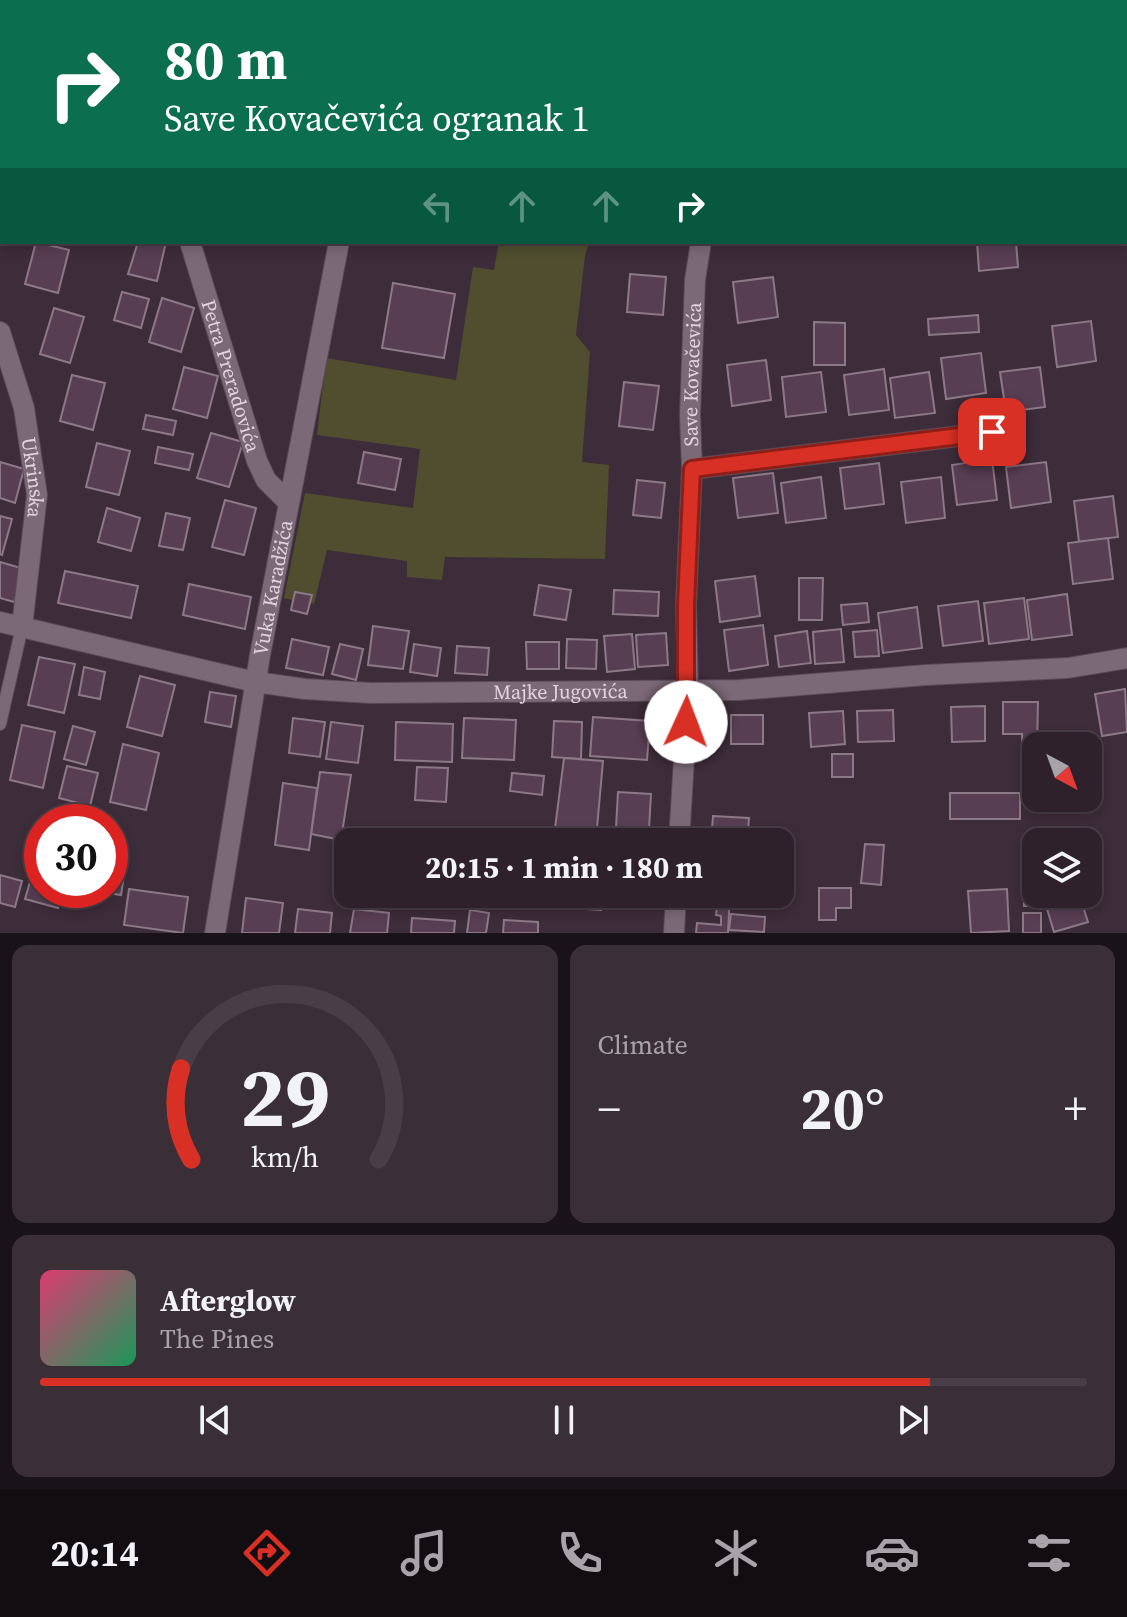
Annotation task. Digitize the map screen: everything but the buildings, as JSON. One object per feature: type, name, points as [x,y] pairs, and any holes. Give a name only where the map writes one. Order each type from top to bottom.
[{"type":"street","name":"Petra Preradovića","points":[[191,244],[257,461],[266,480],[288,502]]},
{"type":"street","name":"Vuka Karadžića","points":[[215,933],[255,682],[339,244]]},
{"type":"street","name":"Save Kovačevića","points":[[680,828],[688,692],[686,605],[692,469],[690,415],[695,280],[701,244]]},
{"type":"street","name":"Ukrinska","points":[[0,332],[24,408],[37,495],[22,627]]},
{"type":"street","points":[[692,469],[992,432]]},
{"type":"street","name":"Majke Jugovića","points":[[0,622],[255,682],[371,693],[688,692],[1068,668],[1127,658]]},
{"type":"street","points":[[674,933],[675,908]]},
{"type":"lane","points":[[0,724],[22,627]]},
{"type":"shaded area","points":[[499,244],[588,244],[576,335],[590,352],[582,462],[609,465],[605,559],[445,557],[442,580],[407,577],[407,561],[327,550],[314,604],[284,598],[305,493],[413,508],[420,449],[317,435],[326,358],[456,380],[473,267],[494,270]]},
{"type":"route","points":[[686,722],[686,605],[692,469],[992,432]]}]
